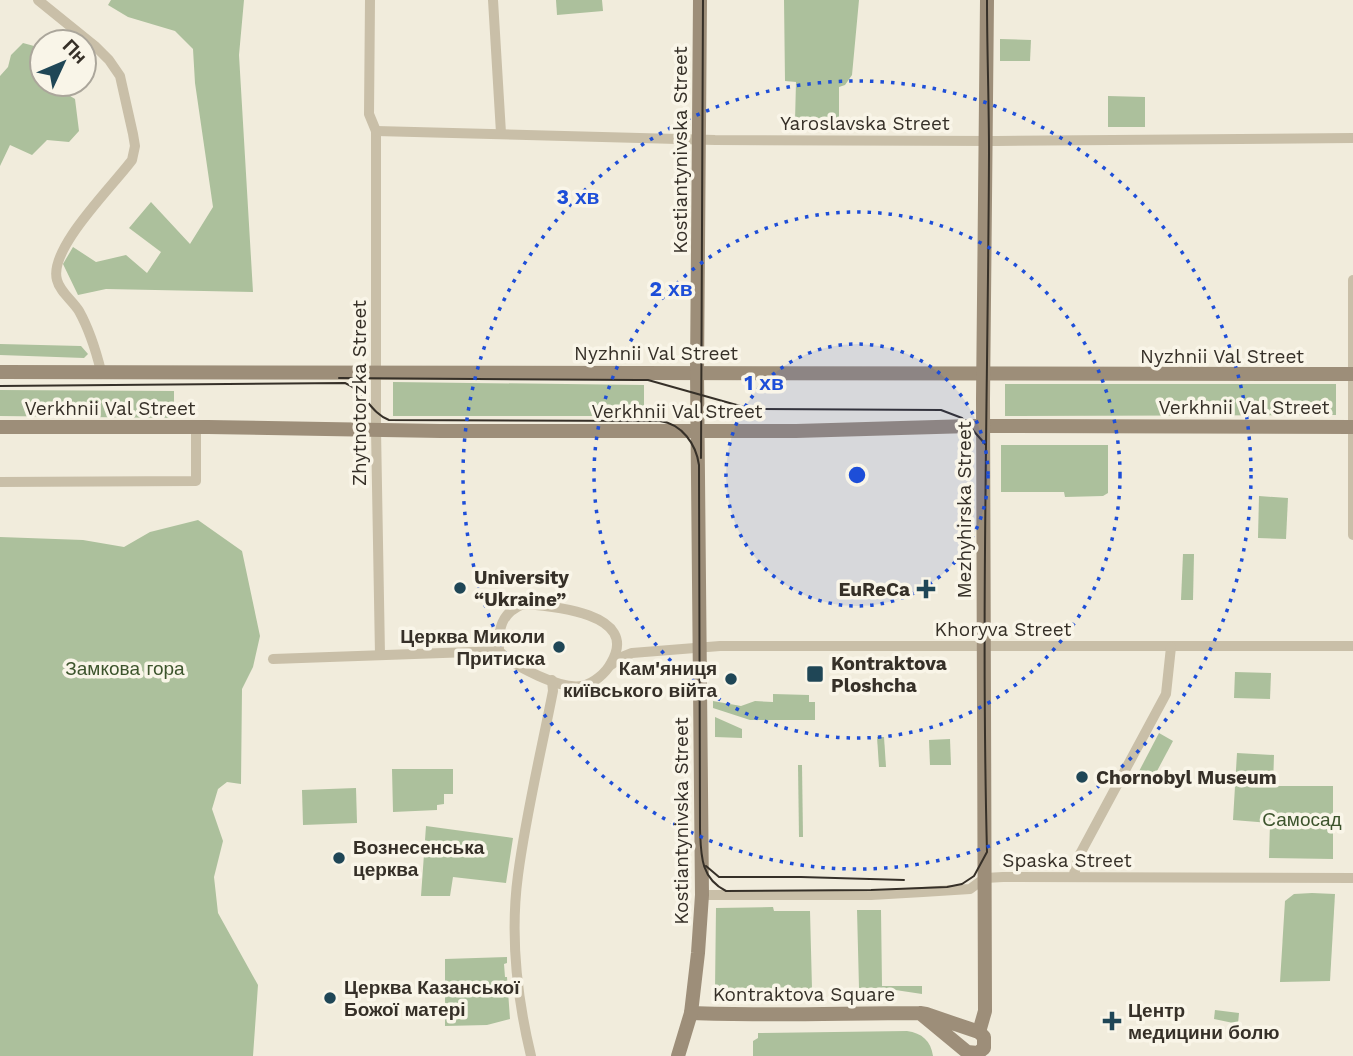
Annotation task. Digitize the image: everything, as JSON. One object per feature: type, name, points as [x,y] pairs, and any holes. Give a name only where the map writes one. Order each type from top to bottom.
[{"type":"main road","name":"Kostiantynivska Street","points":[[691,1013],[702,895],[697,372],[700,0]]},
{"type":"main road","name":"Mezhyhirska Street","points":[[978,1027],[985,1011],[983,375],[987,0]]},
{"type":"main road","name":"Nyzhnii Val Street","points":[[0,372],[1353,374]]},
{"type":"main road","name":"Verkhnii Val Street","points":[[0,427],[796,431],[984,426],[1353,427]]},
{"type":"main road","name":"Kontraktova Square","points":[[678,1056],[691,1013],[920,1013],[978,1027]]},
{"type":"main road","name":"Kontraktova Square","points":[[920,1013],[942,1034],[965,1049]]},
{"type":"main road","points":[[978,1027],[985,1041],[984,1054],[974,1054],[965,1049],[963,1038],[978,1027]]},
{"type":"street","points":[[38,0],[109,60],[120,76],[130,113],[135,146],[132,160],[72,234],[56,263],[57,282],[81,314],[101,372]]},
{"type":"street","name":"Zhytnotorzka Street","points":[[370,0],[369,114],[376,131],[376,430],[380,654]]},
{"type":"street","points":[[493,0],[501,132]]},
{"type":"street","name":"Yaroslavska Street","points":[[376,131],[699,139],[987,141],[1353,138]]},
{"type":"street","points":[[1353,279],[1353,535]]},
{"type":"street","points":[[0,482],[195,481],[196,427]]},
{"type":"street","points":[[523,604],[557,607],[596,617],[608,625],[613,633],[617,652],[611,665],[584,686],[575,687],[522,669],[499,651],[498,636],[502,620],[512,609],[523,604]]},
{"type":"street","name":"Khoryva Street","points":[[613,633],[632,647],[653,651]]},
{"type":"street","name":"Khoryva Street","points":[[611,665],[632,653],[720,646],[1353,646]]},
{"type":"street","points":[[1073,877],[1080,854],[1166,694],[1171,647]]},
{"type":"street","points":[[273,659],[499,651]]},
{"type":"street","points":[[531,1056],[518,986],[516,909],[518,876],[553,691],[552,680]]},
{"type":"street","name":"Spaska Street","points":[[702,895],[871,895],[923,892],[970,889],[985,878],[1353,878]]},
{"type":"green space","points":[[111,0],[244,0],[239,55],[253,292],[106,289],[78,295],[63,264],[73,247],[96,262],[126,255],[147,273],[161,252],[129,228],[151,202],[190,244],[213,207],[195,83],[193,49],[175,31],[128,17],[108,5]]},
{"type":"green space","points":[[556,0],[602,0],[603,11],[557,15]]},
{"type":"green space","points":[[784,0],[859,0],[852,75],[845,85],[839,87],[839,123],[795,121],[796,82],[785,81]]},
{"type":"green space","points":[[1000,39],[1031,40],[1030,61],[1000,61]]},
{"type":"green space","points":[[23,43],[28,44],[28,98],[75,99],[79,131],[69,142],[47,140],[32,155],[10,145],[0,166],[0,76],[8,67],[11,55]]},
{"type":"green space","points":[[1108,96],[1145,97],[1145,127],[1108,127]]},
{"type":"green space","points":[[0,344],[81,346],[88,354],[84,358],[0,355]]},
{"type":"green space","points":[[393,382],[644,385],[644,416],[393,416]]},
{"type":"green space","points":[[1005,384],[1336,384],[1336,415],[1005,416]]},
{"type":"green space","points":[[0,390],[174,391],[174,418],[0,416]]},
{"type":"green space","points":[[1001,445],[1108,445],[1108,493],[1103,496],[1065,497],[1064,492],[1001,492]]},
{"type":"green space","points":[[1259,496],[1288,498],[1286,539],[1258,538]]},
{"type":"green space","name":"Замкова гора","points":[[198,520],[242,551],[260,636],[253,667],[242,689],[241,784],[227,782],[218,789],[212,809],[223,841],[214,877],[218,913],[258,985],[253,1056],[0,1056],[0,537],[83,540],[124,547],[150,532]]},
{"type":"green space","points":[[1183,554],[1194,554],[1193,600],[1181,600]]},
{"type":"green space","points":[[1235,672],[1271,673],[1270,699],[1234,698]]},
{"type":"green space","points":[[773,694],[809,695],[809,702],[815,702],[815,720],[750,720],[713,708],[713,701],[741,706],[755,701],[773,702]]},
{"type":"green space","points":[[715,717],[742,729],[742,738],[715,737]]},
{"type":"green space","points":[[1159,733],[1173,741],[1149,786],[1135,779]]},
{"type":"green space","points":[[877,737],[884,737],[886,767],[879,767]]},
{"type":"green space","points":[[950,739],[951,765],[930,765],[929,740]]},
{"type":"green space","name":"Самосад","points":[[1237,753],[1274,755],[1273,786],[1333,786],[1333,859],[1269,858],[1270,823],[1233,820]]},
{"type":"green space","points":[[798,765],[802,765],[803,837],[799,837]]},
{"type":"green space","points":[[392,769],[453,769],[453,794],[444,794],[444,804],[437,805],[437,810],[393,812]]},
{"type":"green space","points":[[356,788],[357,823],[303,825],[302,790]]},
{"type":"green space","points":[[426,826],[513,838],[506,883],[453,877],[450,896],[421,896]]},
{"type":"green space","points":[[1294,894],[1335,894],[1330,981],[1280,982],[1285,901]]},
{"type":"green space","points":[[773,907],[774,911],[810,911],[812,989],[715,989],[716,908]]},
{"type":"green space","points":[[857,910],[881,910],[882,986],[922,986],[922,994],[882,988],[859,988]]},
{"type":"green space","points":[[507,957],[507,963],[504,964],[510,1019],[487,1025],[445,1026],[445,959]]},
{"type":"green space","points":[[1215,1010],[1239,1013],[1238,1024],[1214,1019]]},
{"type":"green space","points":[[907,1031],[925,1039],[933,1056],[753,1056],[753,1041],[758,1038],[758,1033]]},
{"type":"tram line","points":[[701,458],[703,0]]},
{"type":"tram line","points":[[0,386],[345,383],[352,386],[382,417],[389,420],[660,421],[675,426],[687,436],[699,465],[700,829],[702,856],[711,879],[726,891],[871,890],[962,884],[974,876],[987,852],[987,0]]},
{"type":"tram line","points":[[339,378],[648,380],[751,409],[941,410],[962,418],[986,445]]},
{"type":"tram line","points":[[706,866],[719,877],[904,880]]},
{"type":"place","name":"University “Ukraine”","points":[[460,588]]},
{"type":"place","name":"EuReCa","points":[[926,589]]},
{"type":"place","name":"Церква Миколи Притиска","points":[[559,647]]},
{"type":"place","name":"Kontraktova Ploshcha","points":[[815,674]]},
{"type":"place","name":"Кам'яниця київського війта","points":[[731,679]]},
{"type":"place","name":"Chornobyl Museum","points":[[1082,777]]},
{"type":"place","name":"Вознесенська церква","points":[[339,858]]},
{"type":"place","name":"Церква Казанської Божої матері","points":[[330,998]]},
{"type":"place","name":"Центр медицини болю","points":[[1112,1021]]}]
